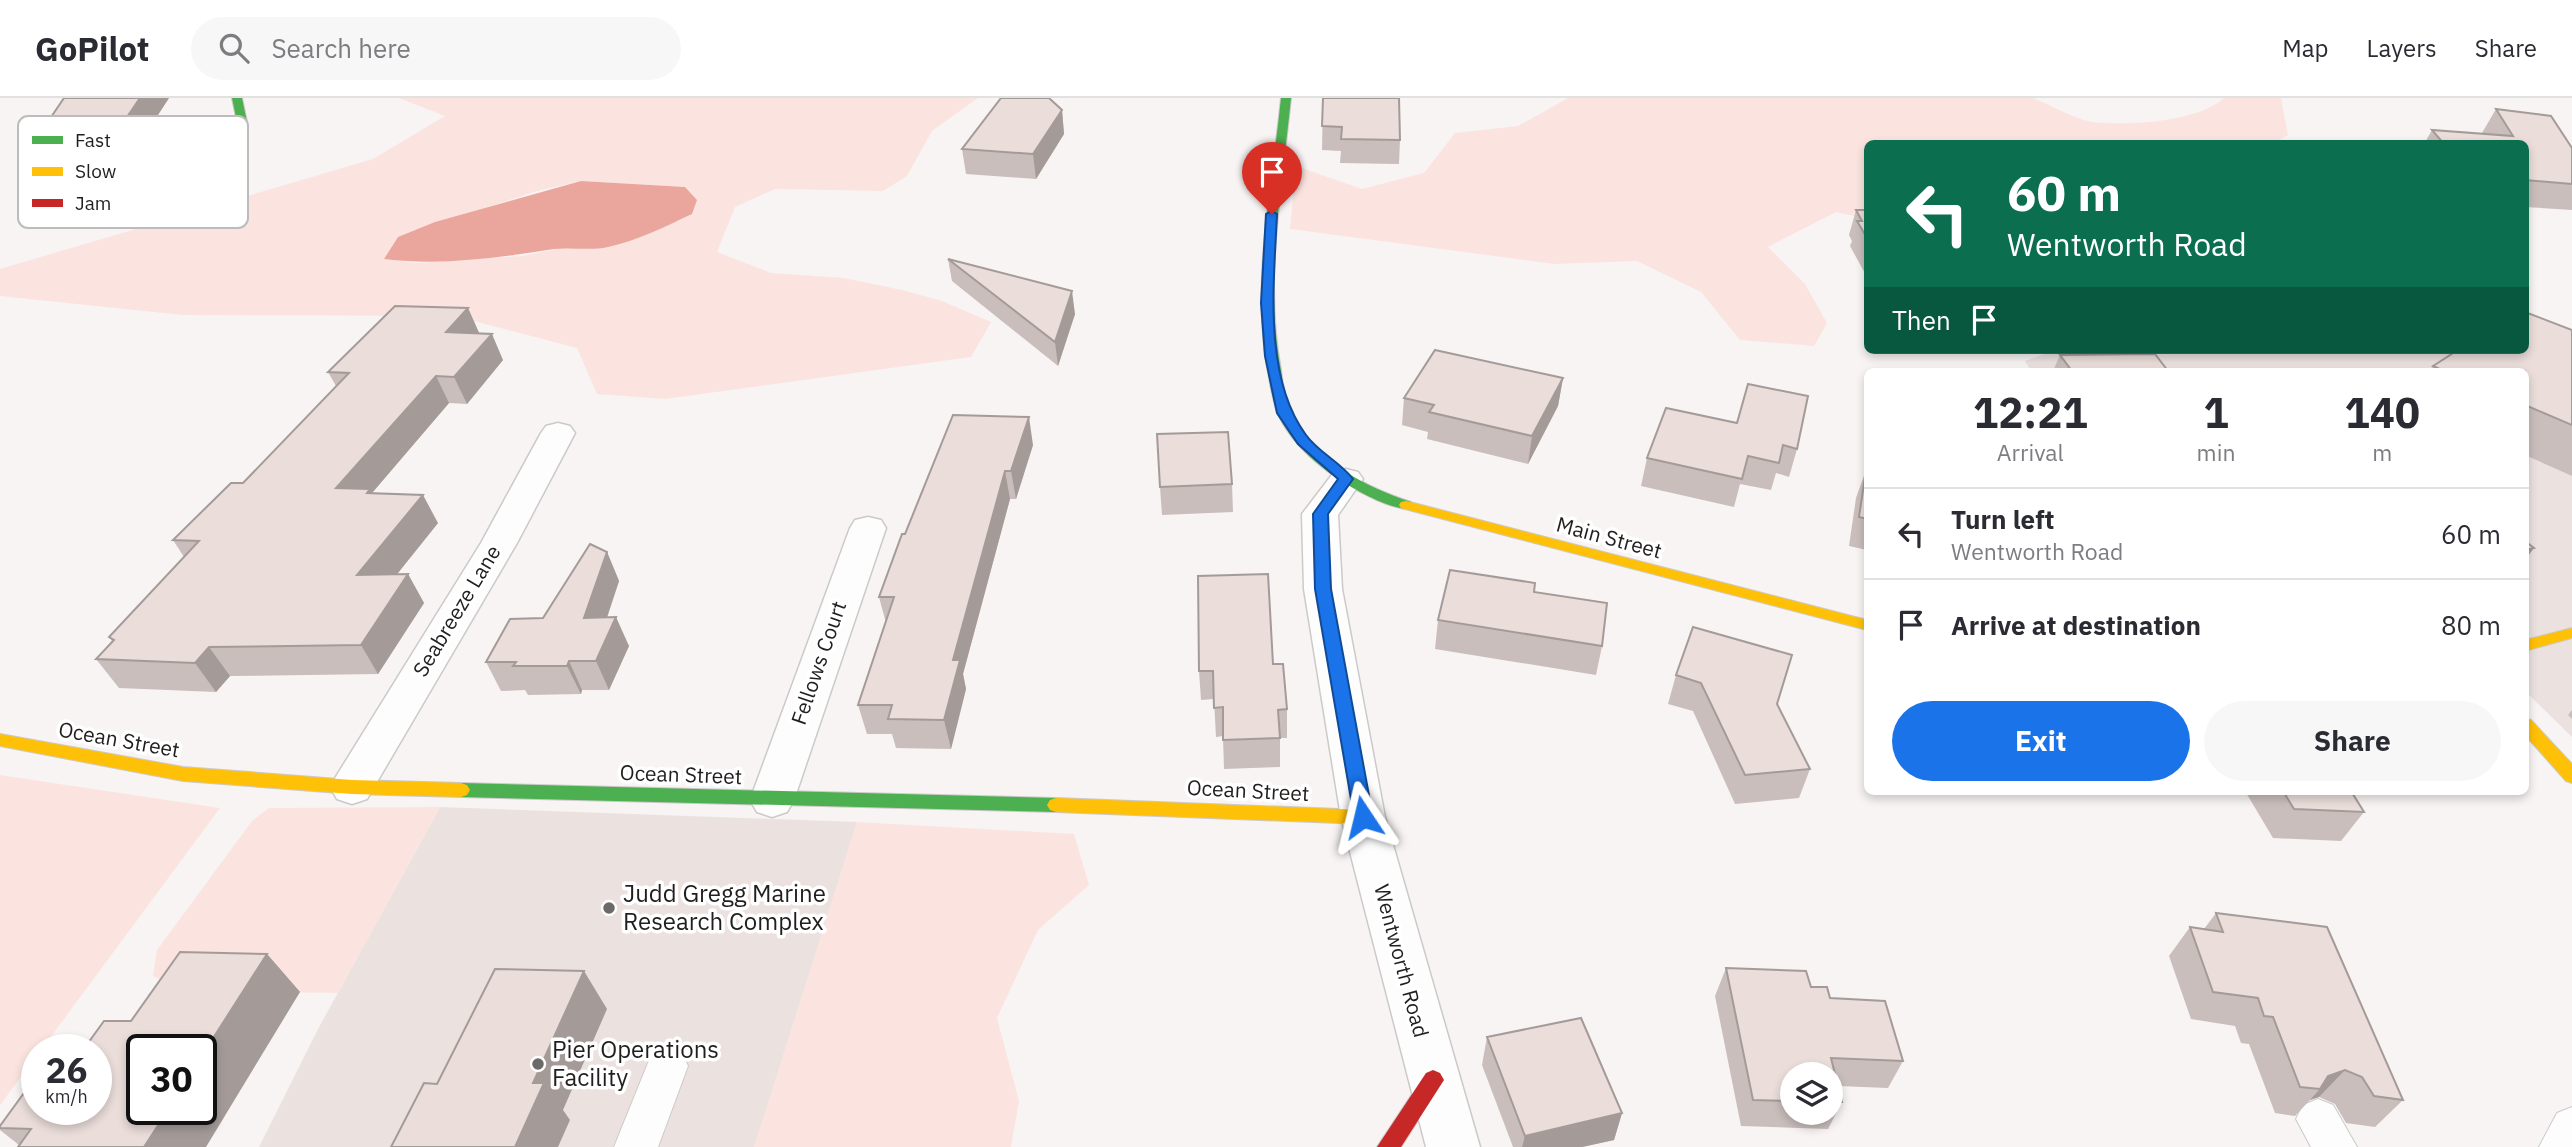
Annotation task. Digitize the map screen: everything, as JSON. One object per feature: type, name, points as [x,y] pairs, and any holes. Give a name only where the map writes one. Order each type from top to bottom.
[{"type":"main road","points":[[237,98],[241,116]]},
{"type":"main road","points":[[1286,98],[1269,237],[1267,303],[1271,356],[1284,413],[1303,441],[1346,479]]},
{"type":"main road","name":"Main Street","points":[[1346,479],[1384,499],[1605,559],[1864,624]]},
{"type":"main road","points":[[2529,645],[2572,633]]},
{"type":"main road","points":[[2529,728],[2572,776]]},
{"type":"main road","name":"Ocean Street","points":[[0,740],[183,774],[352,787],[772,800],[1110,806],[1363,817]]},
{"type":"main road","points":[[1388,1147],[1433,1080]]},
{"type":"street","name":"Seabreeze Lane","points":[[352,787],[499,543],[558,433]]},
{"type":"street","name":"Wentworth Road","points":[[1346,479],[1320,514],[1323,589],[1363,817],[1453,1147]]},
{"type":"street","name":"Fellows Court","points":[[772,800],[831,624],[868,528]]},
{"type":"lane","points":[[636,1147],[667,1066]]},
{"type":"lane","points":[[2561,1147],[2572,1127]]},
{"type":"shaded area","points":[[399,98],[978,98],[932,131],[907,176],[883,191],[775,189],[735,207],[717,252],[771,273],[844,278],[902,290],[942,301],[991,322],[971,357],[665,399],[597,394],[577,348],[455,316],[182,315],[0,296],[0,269],[139,228],[248,228],[248,196],[373,159],[445,116]],"holes":[[[581,181],[685,187],[607,247],[557,249],[522,256],[416,263],[385,259],[398,237],[537,191]]]},
{"type":"shaded area","points":[[1568,98],[2033,98],[2093,122],[2125,123],[2180,117],[2212,106],[2224,98],[2281,98],[2288,135],[2279,140],[1864,140],[1864,218],[1836,212],[1768,247],[1805,284],[1827,323],[1814,346],[1740,340],[1701,292],[1637,261],[1555,264],[1290,229],[1296,166],[1362,189],[1424,173],[1455,133],[1518,126]]},
{"type":"shaded area","points":[[581,181],[685,187],[697,200],[692,214],[640,237],[608,247],[554,249],[448,261],[384,259],[398,237],[435,222]]},
{"type":"shaded area","points":[[2572,338],[2572,737],[2529,695],[2529,368],[2029,368],[2025,361],[2044,354],[2529,354],[2529,349]]},
{"type":"shaded area","points":[[0,775],[220,808],[53,1034],[21,1034],[21,1077],[0,1105]]},
{"type":"shaded area","name":"Judd Gregg Marine Research Complex","points":[[440,807],[857,822],[759,1147],[259,1147],[318,1029]]},
{"type":"shaded area","points":[[440,807],[338,993],[215,991],[177,987],[153,976],[157,950],[252,821],[269,808]]},
{"type":"shaded area","points":[[857,822],[1074,834],[1089,885],[1038,930],[997,1018],[1019,1101],[1011,1147],[754,1147]]},
{"type":"building","points":[[64,98],[140,98],[128,116],[52,116]]},
{"type":"building","points":[[1001,98],[1049,98],[1062,110],[1033,154],[962,149]]},
{"type":"building","points":[[1323,98],[1399,98],[1400,140],[1341,139],[1342,127],[1322,126]]},
{"type":"building","points":[[2496,109],[2551,116],[2572,148],[2572,184],[2529,180],[2529,140],[2441,140],[2432,130],[2513,136]]},
{"type":"building","points":[[1856,210],[1864,210],[1864,233],[1857,221],[1862,221]]},
{"type":"building","points":[[948,259],[1072,291],[1055,342]]},
{"type":"building","points":[[395,306],[468,308],[446,332],[492,334],[454,377],[436,376],[336,488],[370,489],[367,493],[423,495],[357,575],[408,574],[361,645],[209,647],[195,663],[96,659],[114,640],[109,637],[199,541],[173,540],[231,483],[243,483],[349,373],[328,372]]},
{"type":"building","points":[[2529,314],[2572,330],[2572,425],[2529,407],[2529,368],[2433,366],[2452,354],[2529,354]]},
{"type":"building","points":[[1435,350],[1563,378],[1532,436],[1429,412],[1434,405],[1404,398]]},
{"type":"building","points":[[2155,354],[2166,368],[2070,368],[2060,355]]},
{"type":"building","points":[[1748,384],[1808,396],[1797,449],[1783,445],[1779,463],[1748,456],[1742,479],[1647,458],[1666,408],[1737,423]]},
{"type":"building","points":[[953,415],[1029,417],[1011,471],[1005,471],[953,660],[960,660],[944,720],[888,719],[892,705],[858,705],[894,597],[879,597],[902,534],[905,534]]},
{"type":"building","points":[[1228,432],[1232,484],[1160,487],[1157,434]]},
{"type":"building","points":[[1864,483],[1864,518],[1859,517]]},
{"type":"building","points":[[590,544],[607,552],[584,618],[616,617],[596,661],[569,661],[567,666],[513,666],[516,662],[486,662],[510,619],[543,618]]},
{"type":"building","points":[[1450,570],[1535,583],[1534,592],[1607,603],[1602,646],[1438,620]]},
{"type":"building","points":[[1268,574],[1273,664],[1283,664],[1287,709],[1278,710],[1280,738],[1223,740],[1223,707],[1214,708],[1213,671],[1199,671],[1198,576]]},
{"type":"building","points":[[1693,627],[1792,655],[1777,704],[1810,769],[1745,775],[1701,683],[1676,675]]},
{"type":"building","points":[[2285,795],[2353,795],[2364,812],[2294,809]]},
{"type":"building","points":[[2216,913],[2327,927],[2403,1100],[2374,1096],[2362,1077],[2345,1070],[2328,1076],[2320,1089],[2300,1087],[2273,1017],[2264,1016],[2258,998],[2213,992],[2190,927],[2223,932]]},
{"type":"building","points":[[180,952],[267,954],[216,1034],[126,1034],[126,1125],[158,1125],[144,1147],[18,1147],[31,1129],[0,1126],[21,1097],[21,1125],[112,1125],[112,1034],[95,1034],[104,1021],[131,1021]]},
{"type":"building","points":[[1726,968],[1806,971],[1811,987],[1827,987],[1830,998],[1885,1001],[1903,1061],[1831,1058],[1832,1062],[1780,1062],[1780,1101],[1753,1100]]},
{"type":"building","points":[[495,969],[584,971],[533,1083],[544,1083],[515,1147],[391,1147],[424,1083],[437,1084]]},
{"type":"building","points":[[1581,1018],[1622,1113],[1525,1136],[1487,1037]]},
{"type":"traffic: fast","points":[[237,98],[241,116]]},
{"type":"traffic: fast","points":[[1286,98],[1277,163],[1268,276],[1271,354],[1282,406],[1285,415],[1307,446],[1336,472],[1370,492],[1406,505]]},
{"type":"traffic: fast","points":[[461,790],[1056,805]]},
{"type":"traffic: slow","points":[[1406,505],[1864,624]]},
{"type":"traffic: slow","points":[[2529,645],[2572,633]]},
{"type":"traffic: slow","points":[[2529,728],[2572,776]]},
{"type":"traffic: slow","points":[[0,740],[183,774],[352,787],[461,790]]},
{"type":"traffic: slow","points":[[1056,805],[1363,817]]},
{"type":"traffic: jam","points":[[1388,1147],[1433,1080]]},
{"type":"place","name":"Judd Gregg Marine Research Complex","points":[[609,908]]},
{"type":"place","name":"Pier Operations Facility","points":[[538,1064]]},
{"type":"route","points":[[1272,214],[1267,303],[1271,356],[1284,413],[1303,441],[1346,479],[1320,514],[1323,589],[1363,817]]}]
